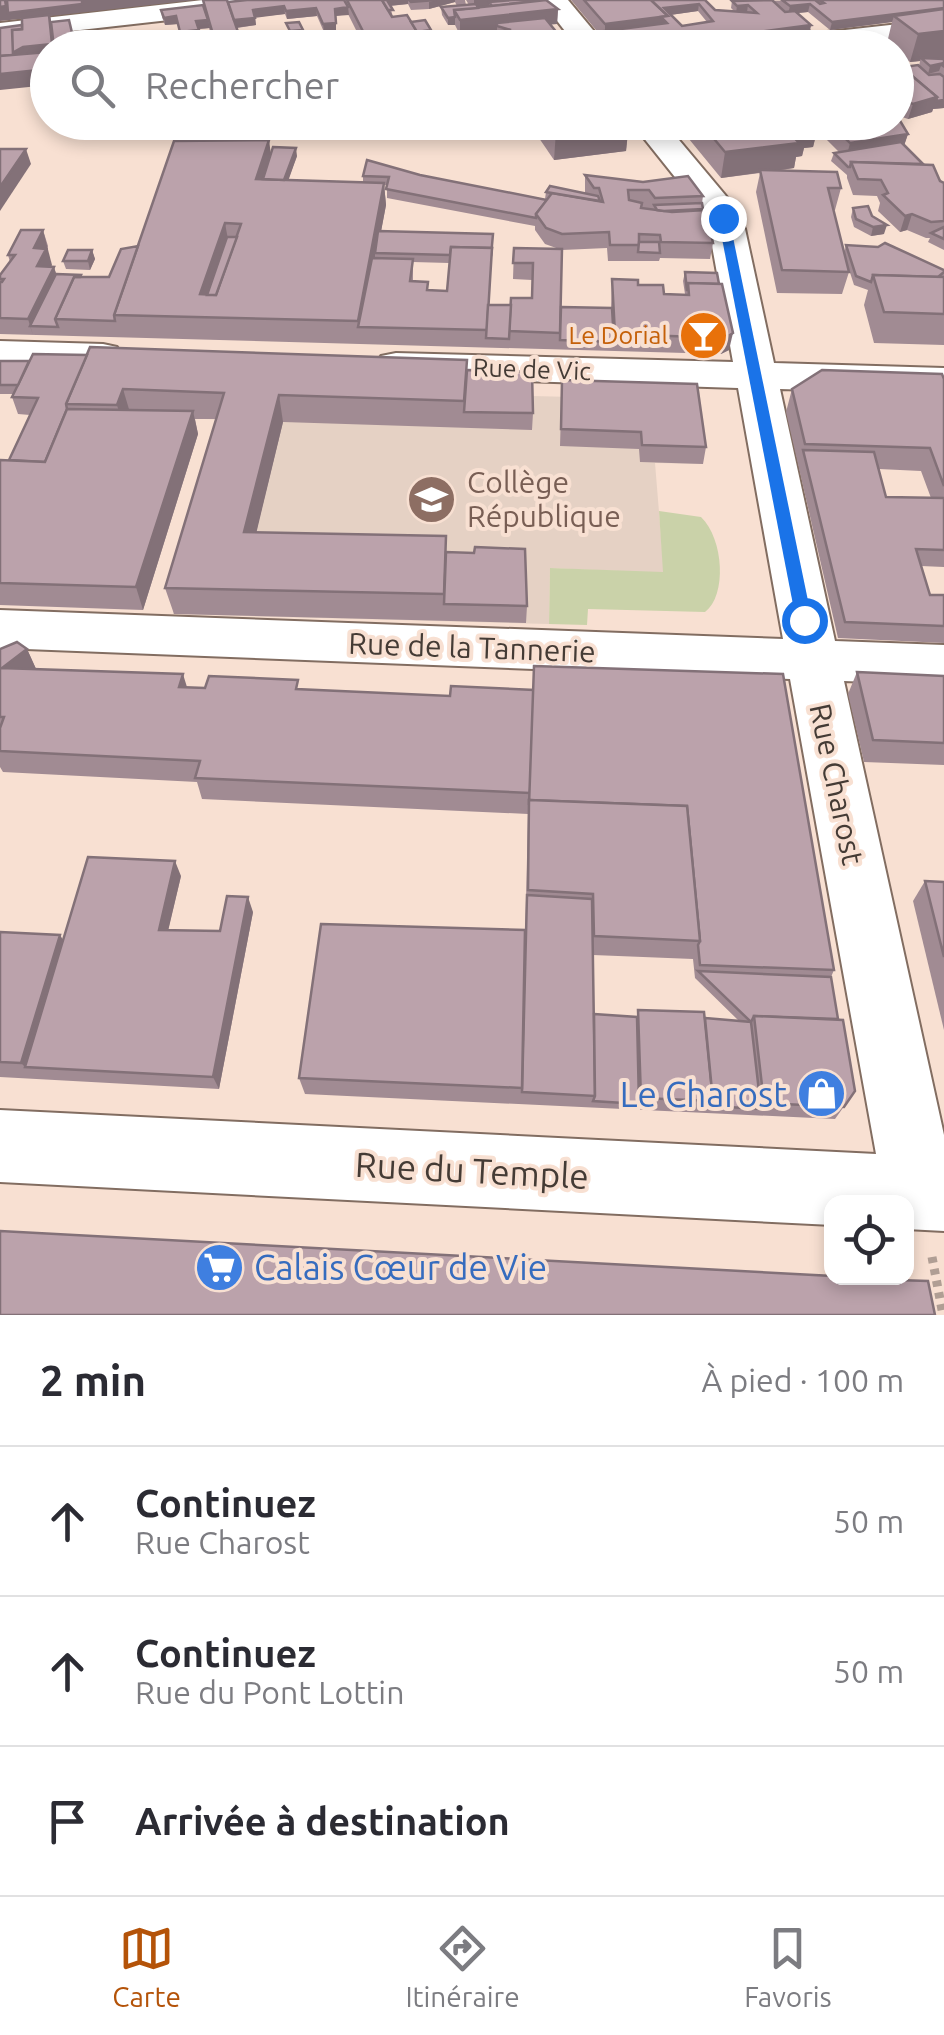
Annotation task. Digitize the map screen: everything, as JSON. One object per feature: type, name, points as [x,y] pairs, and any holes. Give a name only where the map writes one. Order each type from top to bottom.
[{"type":"street","points":[[0,31],[276,0]]},
{"type":"street","points":[[554,0],[579,30]]},
{"type":"street","points":[[914,31],[944,28]]},
{"type":"street","name":"Rue Charost","points":[[661,140],[723,218],[812,660],[932,1194]]},
{"type":"street","points":[[0,353],[138,357]]},
{"type":"street","name":"Rue de Vic","points":[[355,364],[944,381]]},
{"type":"street","name":"Rue de la Tannerie","points":[[0,629],[944,664]]},
{"type":"street","name":"Rue du Temple","points":[[0,1146],[932,1194]]},
{"type":"shaded area","name":"Collège République","points":[[532,396],[694,400],[703,464],[655,463],[664,573],[550,568],[549,624],[173,614],[229,420],[131,416]]},
{"type":"green space","points":[[659,511],[701,517],[709,527],[720,567],[717,594],[705,612],[588,609],[587,625],[549,624],[550,568],[663,572]]},
{"type":"building","points":[[7,0],[82,0],[82,4],[8,13]]},
{"type":"building","points":[[203,0],[227,0],[237,30],[212,30]]},
{"type":"building","points":[[344,0],[348,7],[335,9],[336,23],[323,24],[316,8],[286,11],[284,6],[253,10],[255,18],[234,20],[228,2]]},
{"type":"building","points":[[347,0],[382,0],[392,17],[407,15],[416,30],[362,30]]},
{"type":"building","points":[[546,0],[558,9],[460,20],[454,10]]},
{"type":"building","points":[[584,0],[651,0],[668,16],[605,24]]},
{"type":"building","points":[[651,0],[705,0],[715,10],[757,13],[748,5],[737,6],[732,1],[772,0],[785,12],[795,11],[811,25],[773,30],[613,30],[667,23],[661,17],[668,16]],"holes":[[[699,4],[713,21],[682,26],[664,8]]]},
{"type":"building","points":[[782,0],[815,0],[820,4],[824,3],[819,0],[944,0],[944,8],[832,22],[810,4],[790,6]]},
{"type":"building","points":[[541,1],[492,6],[489,2]]},
{"type":"building","points":[[476,4],[478,8],[454,10],[455,17],[448,18],[441,7]]},
{"type":"building","points":[[203,5],[208,20],[196,21],[199,30],[180,30],[176,16],[164,18],[161,10]]},
{"type":"building","points":[[944,9],[944,31],[918,34],[894,16]]},
{"type":"building","points":[[49,15],[51,30],[30,30],[30,46],[12,53],[12,30],[22,29],[22,18]]},
{"type":"building","points":[[545,18],[555,30],[511,30],[497,23]]},
{"type":"building","points":[[69,20],[71,30],[52,30],[51,22]]},
{"type":"building","points":[[425,20],[431,30],[416,30],[411,22]]},
{"type":"building","points":[[299,22],[303,30],[290,30],[286,23]]},
{"type":"building","points":[[22,25],[22,29],[12,30],[13,55],[0,56],[0,28]]},
{"type":"building","points":[[30,54],[30,71],[0,74],[0,56]]},
{"type":"building","points":[[921,58],[944,59],[944,63],[930,66]]},
{"type":"building","points":[[914,66],[929,75],[944,77],[944,100],[936,101],[937,97],[914,78]]},
{"type":"building","points":[[914,78],[937,97],[914,104]]},
{"type":"building","points":[[269,140],[256,179],[384,183],[358,321],[114,315],[174,141]],"holes":[[[225,223],[241,224],[216,295],[200,294]]]},
{"type":"building","points":[[715,140],[799,143],[725,152]]},
{"type":"building","points":[[901,142],[923,164],[851,162],[848,167],[834,153]]},
{"type":"building","points":[[273,147],[296,148],[284,180],[263,179]]},
{"type":"building","points":[[0,149],[26,149],[0,187]]},
{"type":"building","points":[[367,160],[420,175],[547,200],[536,218],[386,189],[389,177],[363,176]]},
{"type":"building","points":[[851,162],[933,165],[944,183],[944,221],[905,216],[883,195],[888,193],[881,180],[858,179]]},
{"type":"building","points":[[760,170],[837,172],[841,188],[828,188],[849,272],[782,270]]},
{"type":"building","points":[[585,175],[643,182],[688,176],[703,196],[655,198],[649,190],[628,190],[629,200],[642,203],[641,208],[672,212],[706,210],[713,243],[661,242],[660,235],[639,234],[639,245],[610,245],[609,232],[562,234],[546,228],[536,214],[552,193],[603,202],[599,188],[594,188]]},
{"type":"building","points":[[550,186],[598,196],[600,201],[546,192]]},
{"type":"building","points":[[702,203],[703,209],[664,211],[654,205]]},
{"type":"building","points":[[868,206],[872,216],[887,225],[873,227],[856,219],[853,208]]},
{"type":"building","points":[[944,227],[944,239],[931,233]]},
{"type":"building","points":[[21,230],[43,230],[34,248],[46,249],[37,266],[54,267],[28,319],[0,318],[0,282],[4,279],[0,275],[15,255],[8,255]]},
{"type":"building","points":[[378,231],[493,234],[492,248],[451,247],[450,255],[375,253]]},
{"type":"building","points":[[227,237],[237,237],[216,295],[207,295]]},
{"type":"building","points":[[639,242],[659,242],[660,253],[638,252]]},
{"type":"building","points":[[885,243],[944,272],[938,277],[873,275],[871,282],[856,276],[846,245],[878,247]]},
{"type":"building","points":[[138,246],[115,321],[55,319],[74,277],[109,277],[121,249]]},
{"type":"building","points":[[451,247],[492,248],[487,330],[358,327],[372,258],[413,259],[410,281],[428,282],[427,290],[447,291]]},
{"type":"building","points":[[514,248],[562,249],[560,333],[509,331],[511,298],[532,298],[533,263],[513,263]]},
{"type":"building","points":[[68,250],[92,250],[88,261],[63,261]]},
{"type":"building","points":[[685,272],[717,273],[719,284],[688,283],[687,291]]},
{"type":"building","points":[[56,274],[81,275],[74,277],[55,319],[58,327],[30,326]]},
{"type":"building","points":[[873,275],[944,277],[944,314],[884,312]]},
{"type":"building","points":[[612,279],[663,285],[664,294],[689,295],[688,283],[722,284],[733,333],[725,338],[615,334]]},
{"type":"building","points":[[488,305],[511,305],[509,339],[486,338]]},
{"type":"building","points":[[561,307],[612,308],[614,342],[560,340]]},
{"type":"building","points":[[90,347],[467,360],[464,401],[279,395],[244,532],[446,536],[444,594],[165,588],[224,393],[123,389],[117,405],[66,404]]},
{"type":"building","points":[[33,354],[87,355],[45,462],[9,460],[38,398],[12,397]]},
{"type":"building","points":[[0,361],[29,361],[18,385],[0,385]]},
{"type":"building","points":[[467,370],[532,372],[533,413],[464,412]]},
{"type":"building","points":[[822,370],[942,374],[944,486],[930,448],[805,444],[792,389]]},
{"type":"building","points":[[562,380],[697,384],[706,447],[642,445],[641,432],[561,429]]},
{"type":"building","points":[[67,409],[193,411],[136,587],[0,583],[0,460],[45,462]]},
{"type":"building","points":[[803,450],[874,452],[886,497],[944,498],[944,550],[916,549],[930,595],[944,595],[944,626],[845,622]]},
{"type":"building","points":[[475,547],[525,549],[527,606],[444,604],[446,552],[474,553]]},
{"type":"building","points":[[17,642],[27,649],[2,668],[183,674],[179,687],[205,688],[209,676],[298,680],[296,689],[450,696],[451,686],[534,690],[530,793],[195,778],[200,761],[0,751],[4,717],[0,717],[0,649]]},
{"type":"building","points":[[534,666],[783,674],[834,970],[700,965],[687,806],[529,800]]},
{"type":"building","points":[[857,672],[944,676],[944,743],[873,740]]},
{"type":"building","points":[[529,800],[687,806],[700,941],[594,936],[593,894],[528,890]]},
{"type":"building","points":[[88,857],[175,861],[159,930],[220,931],[227,896],[248,897],[213,1077],[25,1067]]},
{"type":"building","points":[[925,881],[944,882],[944,957]]},
{"type":"building","points":[[527,895],[592,899],[595,1096],[522,1092]]},
{"type":"building","points":[[321,924],[525,930],[522,1088],[299,1078]]},
{"type":"building","points":[[0,932],[60,935],[21,1063],[0,1062]]},
{"type":"building","points":[[698,971],[831,977],[838,1019],[754,1016],[751,1022]]},
{"type":"building","points":[[638,1010],[704,1012],[713,1101],[641,1098]]},
{"type":"building","points":[[594,1014],[637,1017],[639,1104],[593,1101]]},
{"type":"building","points":[[754,1016],[843,1020],[855,1091],[844,1107],[764,1103]]},
{"type":"building","points":[[705,1018],[751,1022],[761,1109],[711,1106]]},
{"type":"building","name":"Calais Cœur de Vie","points":[[0,1231],[824,1276],[824,1285],[914,1285],[914,1281],[928,1281],[935,1315],[0,1315]]},
{"type":"place","name":"Le Dorial","points":[[703,335]]},
{"type":"place","name":"Collège République","points":[[432,499]]},
{"type":"place","name":"Le Charost","points":[[822,1094]]},
{"type":"place","name":"Calais Cœur de Vie","points":[[219,1267]]},
{"type":"route","points":[[723,218],[804,620]]}]
